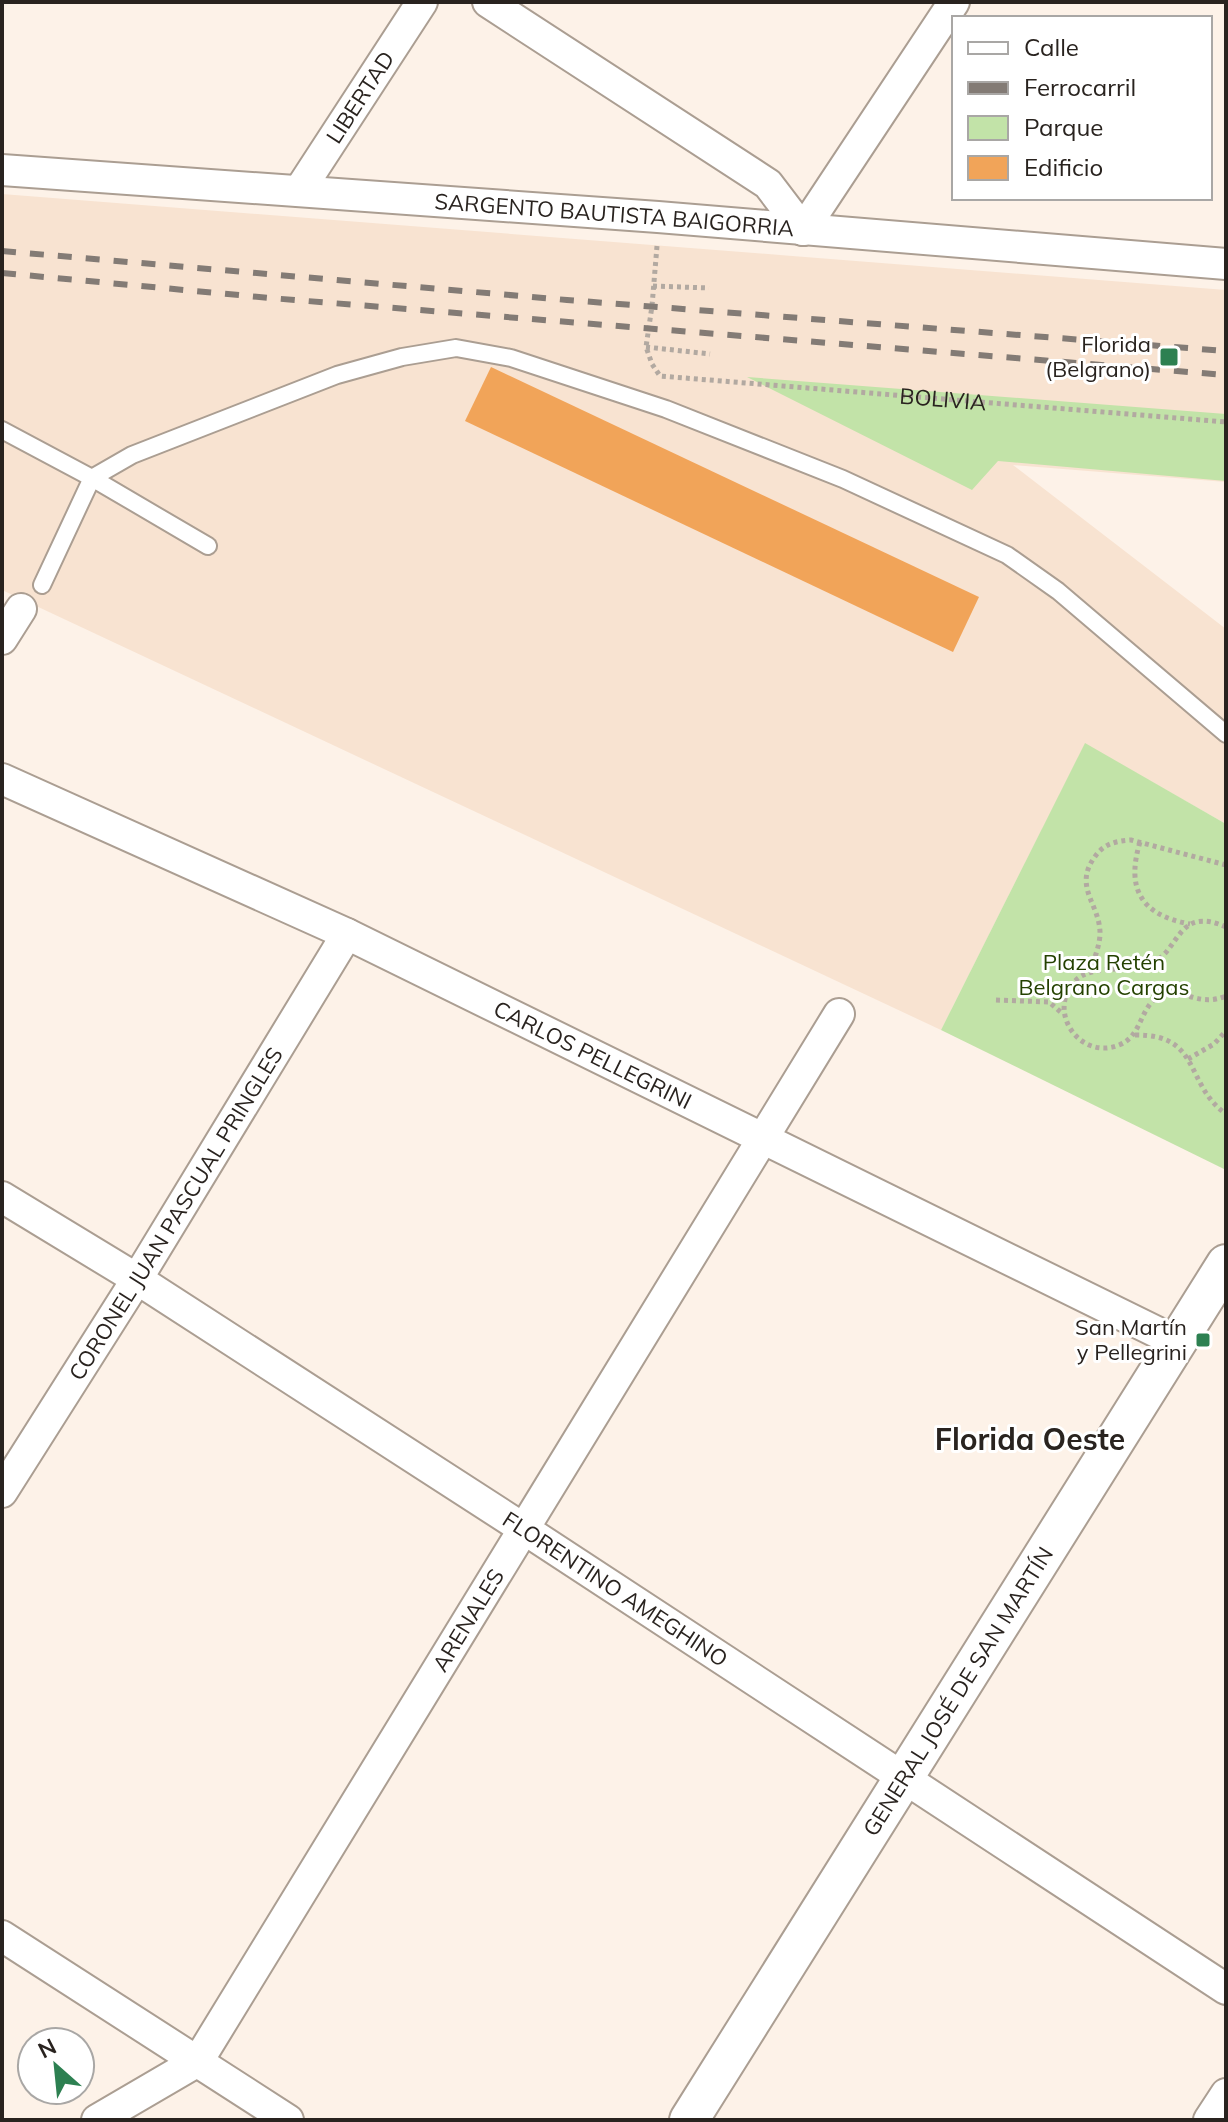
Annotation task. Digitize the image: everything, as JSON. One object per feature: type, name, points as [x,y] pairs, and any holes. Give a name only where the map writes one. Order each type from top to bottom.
[{"type":"street","name":"LIBERTAD","points":[[299,191],[422,2]]},
{"type":"street","points":[[488,2],[768,184],[803,230],[954,2]]},
{"type":"street","name":"SARGENTO BAUTISTA BAIGORRIA","points":[[2,170],[658,217],[1226,264]]},
{"type":"street","points":[[2,639],[21,609]]},
{"type":"street","name":"CARLOS PELLEGRINI","points":[[2,779],[347,934],[1179,1343]]},
{"type":"street","name":"CORONEL JUAN PASCUAL PRINGLES","points":[[2,1492],[137,1279],[347,934]]},
{"type":"street","name":"ARENALES","points":[[198,2061],[839,1014]]},
{"type":"street","name":"FLORENTINO AMEGHINO","points":[[2,1197],[137,1279],[524,1529],[1226,1989]]},
{"type":"street","name":"GENERAL JOSÉ DE SAN MARTÍN","points":[[689,2120],[1226,1264]]},
{"type":"street","points":[[2,1936],[288,2120]]},
{"type":"street","points":[[97,2120],[198,2061]]},
{"type":"street","points":[[1209,2120],[1226,2094]]},
{"type":"lane","points":[[42,585],[92,478],[132,455],[337,375],[402,357],[456,348],[511,358],[666,409],[843,479],[1007,555],[1058,591],[1226,734]]},
{"type":"lane","points":[[2,430],[208,546]]},
{"type":"path","points":[[658,217],[646,347],[710,354]]},
{"type":"path","points":[[653,286],[709,288]]},
{"type":"path","name":"BOLIVIA","points":[[646,347],[660,376],[1226,422]]},
{"type":"path","points":[[1089,972],[1097,953],[1100,934],[1097,916],[1084,884],[1086,870],[1105,846],[1119,841],[1140,842],[1226,865]]},
{"type":"path","points":[[1140,842],[1133,877],[1137,892],[1162,915],[1176,921],[1192,924],[1205,922],[1226,927]]},
{"type":"path","points":[[1192,924],[1181,931],[1157,961],[1126,970],[1102,969],[1077,979],[1065,1001],[1064,1014],[1068,1027],[1086,1045],[1099,1049],[1124,1043],[1134,1035],[1152,1001],[1163,994],[1181,993],[1202,1001],[1225,998]]},
{"type":"path","points":[[996,1000],[1049,1002],[1064,1014]]},
{"type":"path","points":[[1188,1059],[1214,1044],[1226,1031]]},
{"type":"path","points":[[1134,1035],[1153,1034],[1170,1040],[1188,1059],[1212,1102],[1226,1114]]},
{"type":"shaded area","points":[[2,194],[1226,290],[1226,482],[1013,465],[1226,629],[1226,824],[1085,744],[941,1030],[2,590]]},
{"type":"green space","points":[[747,377],[1226,414],[1226,481],[998,461],[972,490]]},
{"type":"green space","name":"Plaza Retén Belgrano Cargas","points":[[1085,743],[1226,824],[1226,1170],[941,1030]]},
{"type":"building","points":[[491,367],[979,597],[953,652],[465,421]]},
{"type":"railway","points":[[2,251],[567,300],[1226,351]]},
{"type":"railway","points":[[2,273],[270,298],[1226,375]]},
{"type":"place","name":"Florida (Belgrano)","points":[[1169,357]]},
{"type":"place","name":"San Martín y Pellegrini","points":[[1203,1340]]},
{"type":"district","name":"Florida Oeste","points":[[1030,1439]]}]
